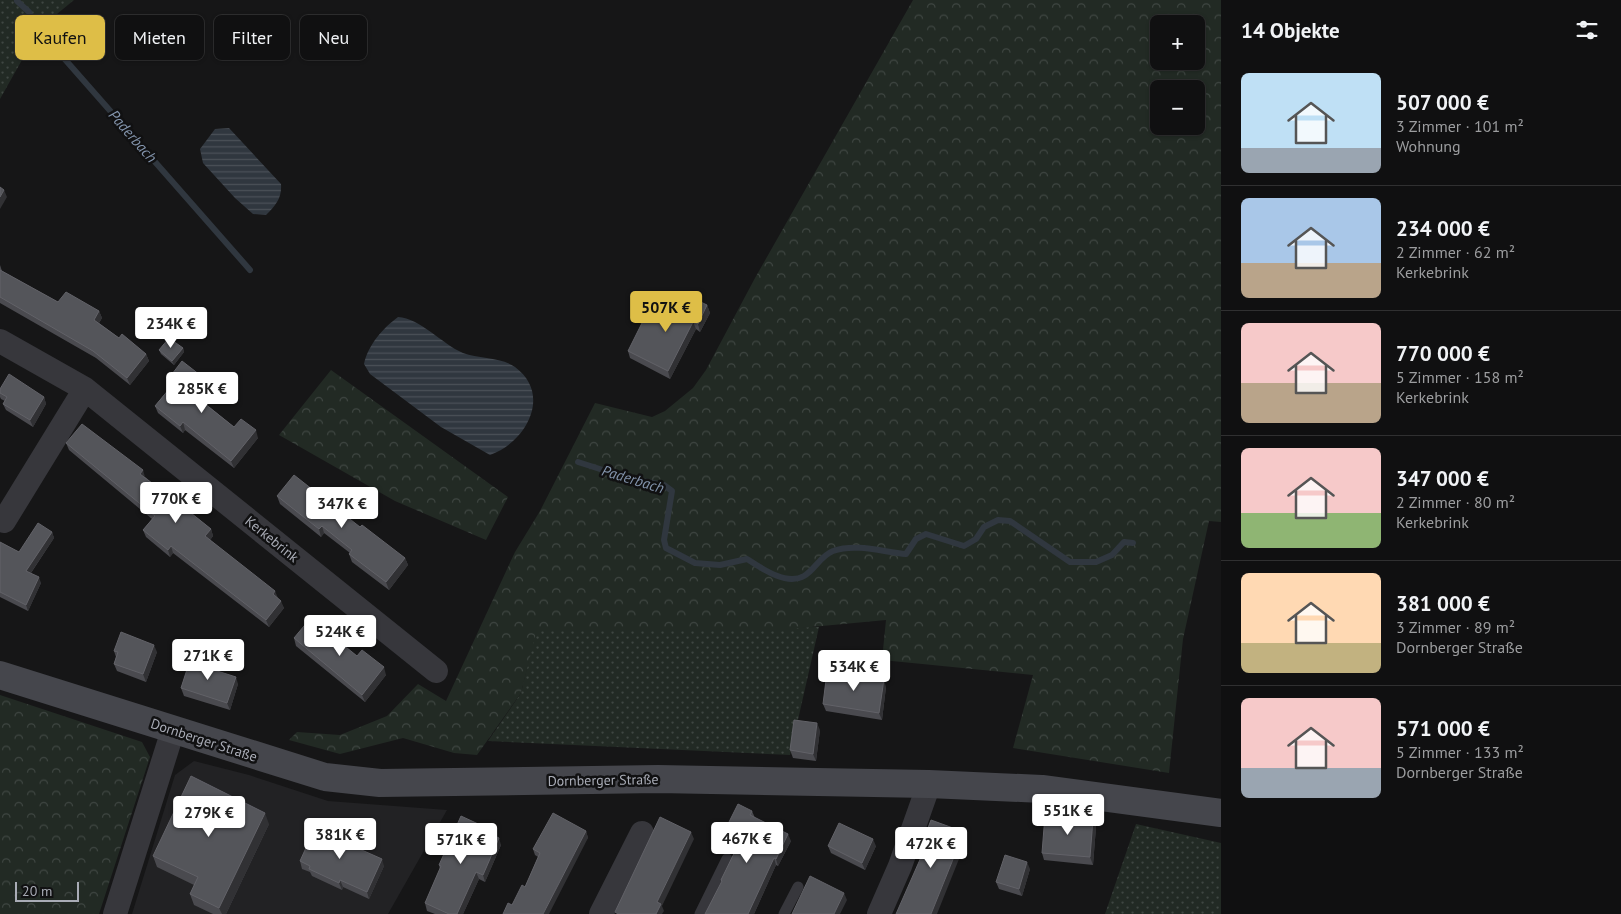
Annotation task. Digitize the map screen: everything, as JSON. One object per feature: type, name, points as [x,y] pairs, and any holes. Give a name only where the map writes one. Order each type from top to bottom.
[{"type":"street","name":"Kerkebrink","points":[[0,341],[85,389],[436,671]]},
{"type":"street","points":[[4,521],[85,389]]},
{"type":"street","name":"Dornberger Straße","points":[[0,675],[300,771],[325,777],[380,783],[658,779],[929,784],[1042,789],[1221,813]]},
{"type":"street","points":[[115,914],[173,730]]},
{"type":"street","points":[[879,914],[900,866],[929,784]]},
{"type":"street","points":[[600,914],[642,833]]},
{"type":"lane","points":[[700,914],[727,860]]},
{"type":"lane","points":[[784,914],[798,887]]},
{"type":"shaded area","points":[[229,128],[281,184],[278,201],[266,215],[253,214],[235,198],[203,163],[200,149],[215,129]]},
{"type":"shaded area","points":[[398,317],[406,318],[423,326],[463,353],[503,361],[515,367],[526,378],[532,390],[533,403],[524,429],[515,440],[503,449],[490,455],[441,427],[370,374],[364,364],[369,350],[387,326]]},
{"type":"shaded area","points":[[194,761],[249,775],[328,801],[447,810],[388,914],[132,914],[175,775]]},
{"type":"green space","points":[[0,0],[74,0],[56,15],[15,15],[15,60],[22,60],[0,99]]},
{"type":"green space","points":[[913,0],[1221,0],[1221,522],[1209,521],[1183,639],[1169,773],[1013,748],[1033,675],[882,660],[886,620],[790,629],[537,629],[521,693],[477,755],[454,753],[403,738],[340,754],[289,740],[297,732],[340,735],[387,716],[418,684],[446,701],[515,552],[540,511],[595,403],[652,417],[665,411],[693,388],[706,370],[755,278]]},
{"type":"green space","points":[[331,370],[508,497],[486,540],[395,501],[279,435]]},
{"type":"green space","points":[[819,627],[790,755],[488,741],[521,693],[536,629]]},
{"type":"green space","points":[[0,695],[142,742],[150,757],[99,914],[0,914]]},
{"type":"green space","points":[[1136,824],[1221,843],[1221,914],[1105,914]]},
{"type":"building","points":[[0,187],[4,190],[0,197]]},
{"type":"building","points":[[0,270],[58,302],[66,292],[99,311],[94,320],[119,338],[122,334],[146,354],[127,378],[93,351],[0,297]]},
{"type":"building","points":[[686,295],[707,305],[698,324],[693,322],[668,371],[628,351],[649,309],[672,321]]},
{"type":"building","points":[[169,338],[183,348],[172,361],[159,350]]},
{"type":"building","points":[[182,361],[200,375],[195,380],[208,390],[200,400],[234,427],[241,419],[256,430],[231,461],[183,422],[180,426],[155,406],[175,382],[169,378]]},
{"type":"building","points":[[9,374],[44,397],[30,420],[3,404],[7,397],[0,393],[0,389]]},
{"type":"building","points":[[82,424],[143,470],[140,474],[170,497],[173,493],[188,506],[186,509],[211,529],[205,536],[275,591],[273,594],[281,601],[266,620],[171,546],[168,550],[143,530],[155,516],[66,443]]},
{"type":"building","points":[[294,475],[360,527],[362,525],[405,558],[386,582],[349,554],[352,550],[322,526],[319,529],[277,496]]},
{"type":"building","points":[[38,523],[52,532],[26,571],[39,577],[26,605],[0,592],[0,542],[19,552]]},
{"type":"building","points":[[309,620],[319,628],[320,626],[357,656],[362,650],[384,667],[362,695],[294,638]]},
{"type":"building","points":[[121,632],[154,645],[143,674],[114,664],[118,652],[114,651]]},
{"type":"building","points":[[191,657],[213,664],[211,669],[236,677],[227,703],[181,688]]},
{"type":"building","points":[[827,672],[884,679],[879,713],[823,704]]},
{"type":"building","points":[[794,720],[817,723],[813,754],[790,750]]},
{"type":"building","points":[[191,776],[265,813],[219,908],[190,894],[198,877],[153,856]]},
{"type":"building","points":[[738,804],[752,811],[750,815],[788,834],[776,859],[774,858],[748,914],[705,914],[745,831],[729,822]]},
{"type":"building","points":[[553,813],[586,831],[543,914],[503,914],[508,903],[512,905],[522,885],[525,887],[540,853],[533,849]]},
{"type":"building","points":[[1045,815],[1093,819],[1090,857],[1042,853]]},
{"type":"building","points":[[461,816],[489,829],[487,832],[499,838],[483,875],[476,872],[457,914],[449,914],[425,903],[441,866],[439,865]]},
{"type":"building","points":[[660,817],[691,832],[657,902],[661,904],[656,914],[618,914],[615,912]]},
{"type":"building","points":[[931,820],[964,832],[931,914],[896,914],[922,855],[918,854]]},
{"type":"building","points":[[839,823],[873,839],[862,863],[828,846]]},
{"type":"building","points":[[315,828],[326,833],[327,830],[357,844],[355,847],[382,859],[367,892],[340,880],[339,883],[309,869],[310,866],[300,861]]},
{"type":"building","points":[[1005,855],[1027,862],[1019,889],[996,882]]},
{"type":"building","points":[[810,876],[844,893],[834,914],[792,914]]},
{"type":"waterway","name":"Paderbach","points":[[17,1],[29,12],[33,23],[250,270]]},
{"type":"waterway","name":"Paderbach","points":[[578,462],[631,479],[664,485],[672,491],[664,540],[666,548],[695,563],[720,565],[747,559],[774,575],[789,579],[797,579],[804,576],[828,553],[842,549],[860,548],[906,554],[916,539],[926,534],[964,546],[976,539],[984,527],[998,520],[1010,521],[1070,562],[1096,562],[1112,555],[1124,542],[1133,543]]}]
